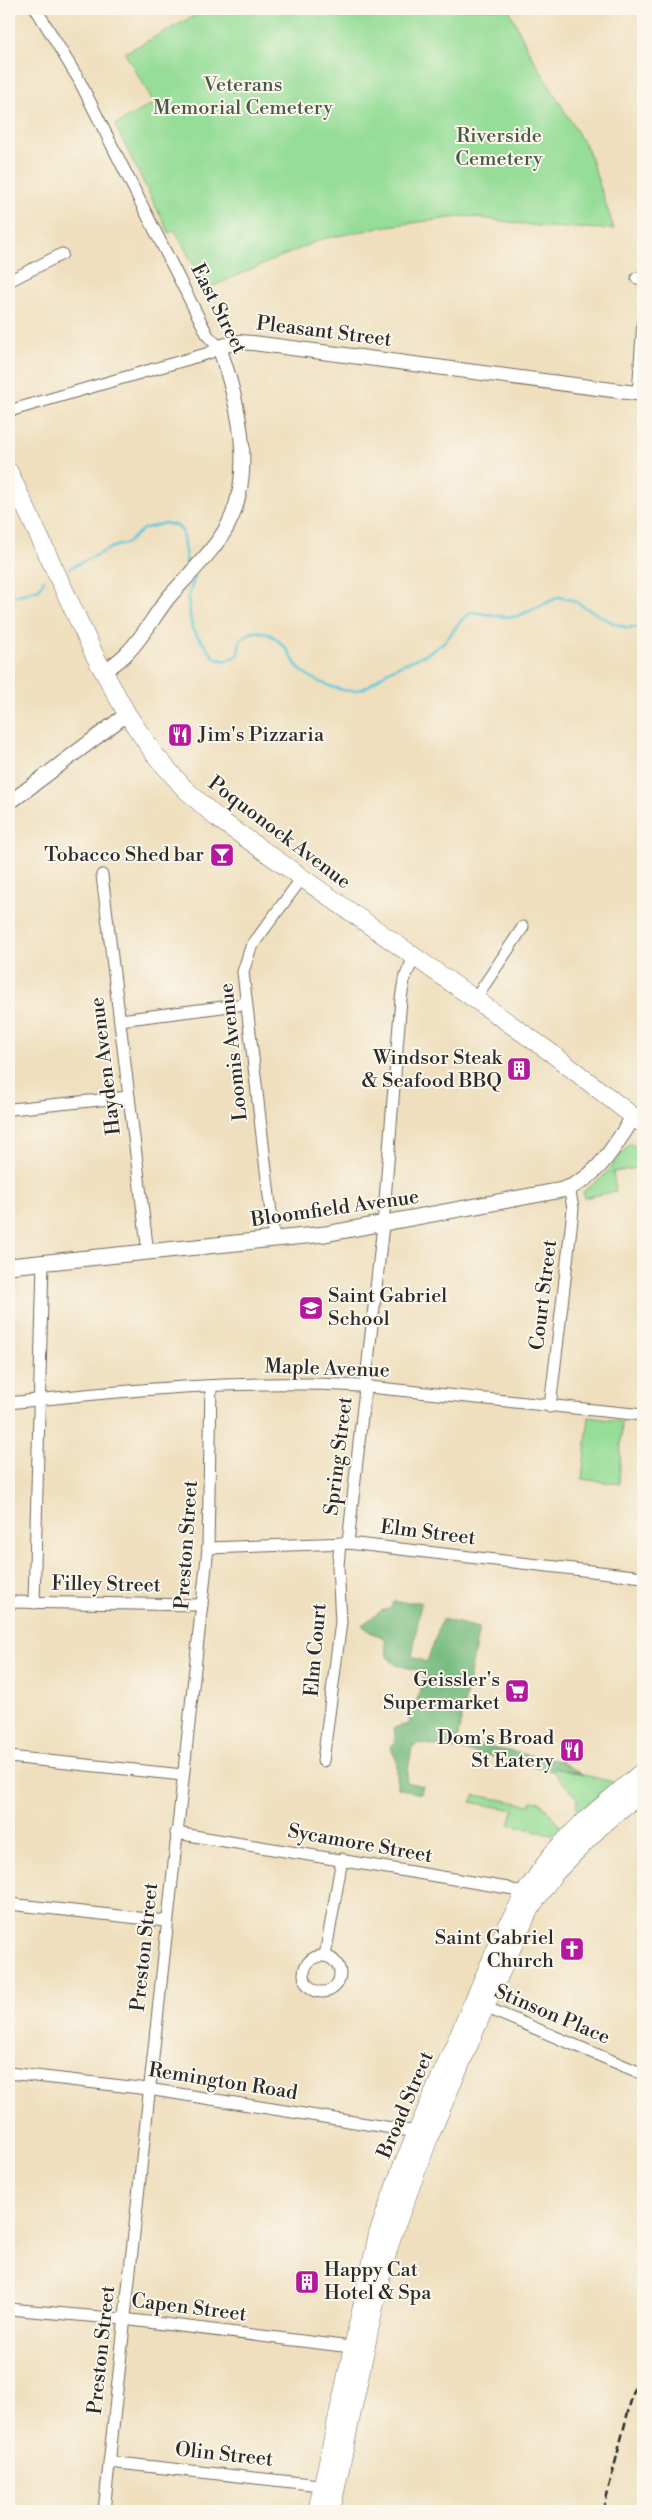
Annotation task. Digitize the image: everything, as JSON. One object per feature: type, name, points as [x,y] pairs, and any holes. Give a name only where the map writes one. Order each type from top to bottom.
[{"type":"main road","name":"Poquonock Avenue","points":[[9,472],[103,672],[127,714],[155,755],[184,788],[217,818],[550,1052],[638,1121]]},
{"type":"main road","name":"Bloomfield Avenue","points":[[9,1266],[274,1239],[383,1225],[569,1188],[581,1182],[597,1168],[638,1121]]},
{"type":"main road","name":"Broad Street","points":[[317,2511],[329,2486],[359,2348],[378,2234],[403,2164],[424,2133],[479,2005],[520,1928],[530,1897],[565,1861],[636,1797],[643,1772]]},
{"type":"main road","name":"Broad Street","points":[[329,2486],[331,2511]]},
{"type":"street","name":"East Street","points":[[36,9],[78,80],[208,336],[219,347],[240,424],[243,451],[243,473],[234,511],[228,525],[217,541],[156,612],[128,653],[103,672]]},
{"type":"street","points":[[9,282],[62,254]]},
{"type":"street","points":[[641,394],[643,320]]},
{"type":"street","name":"Pleasant Street","points":[[9,411],[209,353],[219,347],[237,342],[641,394]]},
{"type":"street","points":[[9,803],[127,714]]},
{"type":"street","name":"Hayden Avenue","points":[[102,875],[148,1252]]},
{"type":"street","name":"Loomis Avenue","points":[[274,1239],[246,1004],[244,972],[251,947],[302,878]]},
{"type":"street","points":[[474,999],[523,926]]},
{"type":"street","name":"Spring Street","points":[[344,1543],[366,1386],[383,1225],[401,999],[404,980],[414,957]]},
{"type":"street","points":[[120,1020],[246,1004]]},
{"type":"street","points":[[11,1109],[129,1097]]},
{"type":"street","name":"Court Street","points":[[550,1406],[572,1220],[569,1188]]},
{"type":"street","points":[[34,1603],[43,1263]]},
{"type":"street","name":"Maple Avenue","points":[[9,1403],[124,1390],[314,1384],[366,1386],[643,1415]]},
{"type":"street","name":"Preston Street","points":[[104,2511],[124,2332],[123,2319],[208,1548],[211,1386]]},
{"type":"street","name":"Elm Street","points":[[208,1548],[344,1543],[643,1577]]},
{"type":"street","name":"Elm Court","points":[[323,1761],[341,1622],[338,1566],[344,1543]]},
{"type":"street","name":"Filley Street","points":[[9,1602],[202,1605]]},
{"type":"street","points":[[9,1757],[183,1776]]},
{"type":"street","name":"Sycamore Street","points":[[176,1833],[508,1888],[530,1897]]},
{"type":"street","points":[[325,1956],[342,1859]]},
{"type":"street","points":[[9,1904],[166,1921]]},
{"type":"street","name":"Stinson Place","points":[[479,2005],[643,2074]]},
{"type":"street","name":"Remington Road","points":[[9,2073],[148,2090],[424,2133]]},
{"type":"street","name":"Capen Street","points":[[9,2308],[123,2319],[359,2348]]},
{"type":"street","name":"Olin Street","points":[[109,2462],[329,2486]]},
{"type":"green space","points":[[207,9],[509,9],[528,50],[588,150],[614,229],[546,227],[466,216],[388,226],[322,239],[206,289],[175,230],[169,233],[115,125],[154,103],[125,53]]},
{"type":"green space","points":[[630,1143],[633,1146],[643,1144],[643,1167],[613,1172],[616,1191],[584,1198],[583,1192],[606,1174]]},
{"type":"green space","points":[[589,1417],[622,1422],[619,1484],[582,1479]]},
{"type":"green space","points":[[393,1602],[421,1602],[412,1657],[427,1662],[442,1619],[479,1628],[457,1741],[560,1761],[581,1774],[554,1768],[553,1771],[487,1755],[419,1743],[412,1747],[406,1782],[423,1786],[421,1794],[397,1788],[397,1761],[390,1747],[396,1743],[394,1728],[409,1724],[426,1672],[396,1665],[387,1657],[385,1638],[370,1632],[362,1625],[381,1611],[391,1608]]},
{"type":"green space","points":[[554,1768],[615,1784],[581,1811],[576,1807],[578,1799],[553,1771]]},
{"type":"green space","points":[[475,1795],[530,1805],[532,1801],[540,1802],[562,1828],[555,1835],[509,1824],[514,1810],[471,1802]]},
{"type":"waterway","points":[[70,568],[113,547],[127,543],[143,529],[166,523],[177,526],[182,531],[187,566]]},
{"type":"waterway","points":[[195,577],[188,598],[192,629],[215,658],[226,661],[238,655],[240,641],[246,636],[258,632],[265,633],[277,639],[299,669],[306,674],[327,685],[346,690],[365,688],[387,672],[437,648],[460,622],[472,612],[506,617],[518,616],[559,597],[572,600],[613,623],[625,627],[643,628]]},
{"type":"waterway","points":[[9,598],[39,589],[44,580]]},
{"type":"railway","points":[[603,2511],[643,2360]]},
{"type":"place","name":"Jim's Pizzaria","points":[[180,735]]},
{"type":"place","name":"Tobacco Shed bar","points":[[222,855]]},
{"type":"place","name":"Windsor Steak & Seafood BBQ","points":[[519,1069]]},
{"type":"place","name":"Saint Gabriel School","points":[[311,1308]]},
{"type":"place","name":"Geissler's Supermarket","points":[[517,1691]]},
{"type":"place","name":"Dom's Broad St Eatery","points":[[572,1750]]},
{"type":"place","name":"Saint Gabriel Church","points":[[572,1949]]},
{"type":"place","name":"Happy Cat Hotel & Spa","points":[[307,2282]]},
{"type":"park label","name":"Veterans Memorial Cemetery","points":[[243,96]]},
{"type":"park label","name":"Riverside Cemetery","points":[[499,148]]}]
